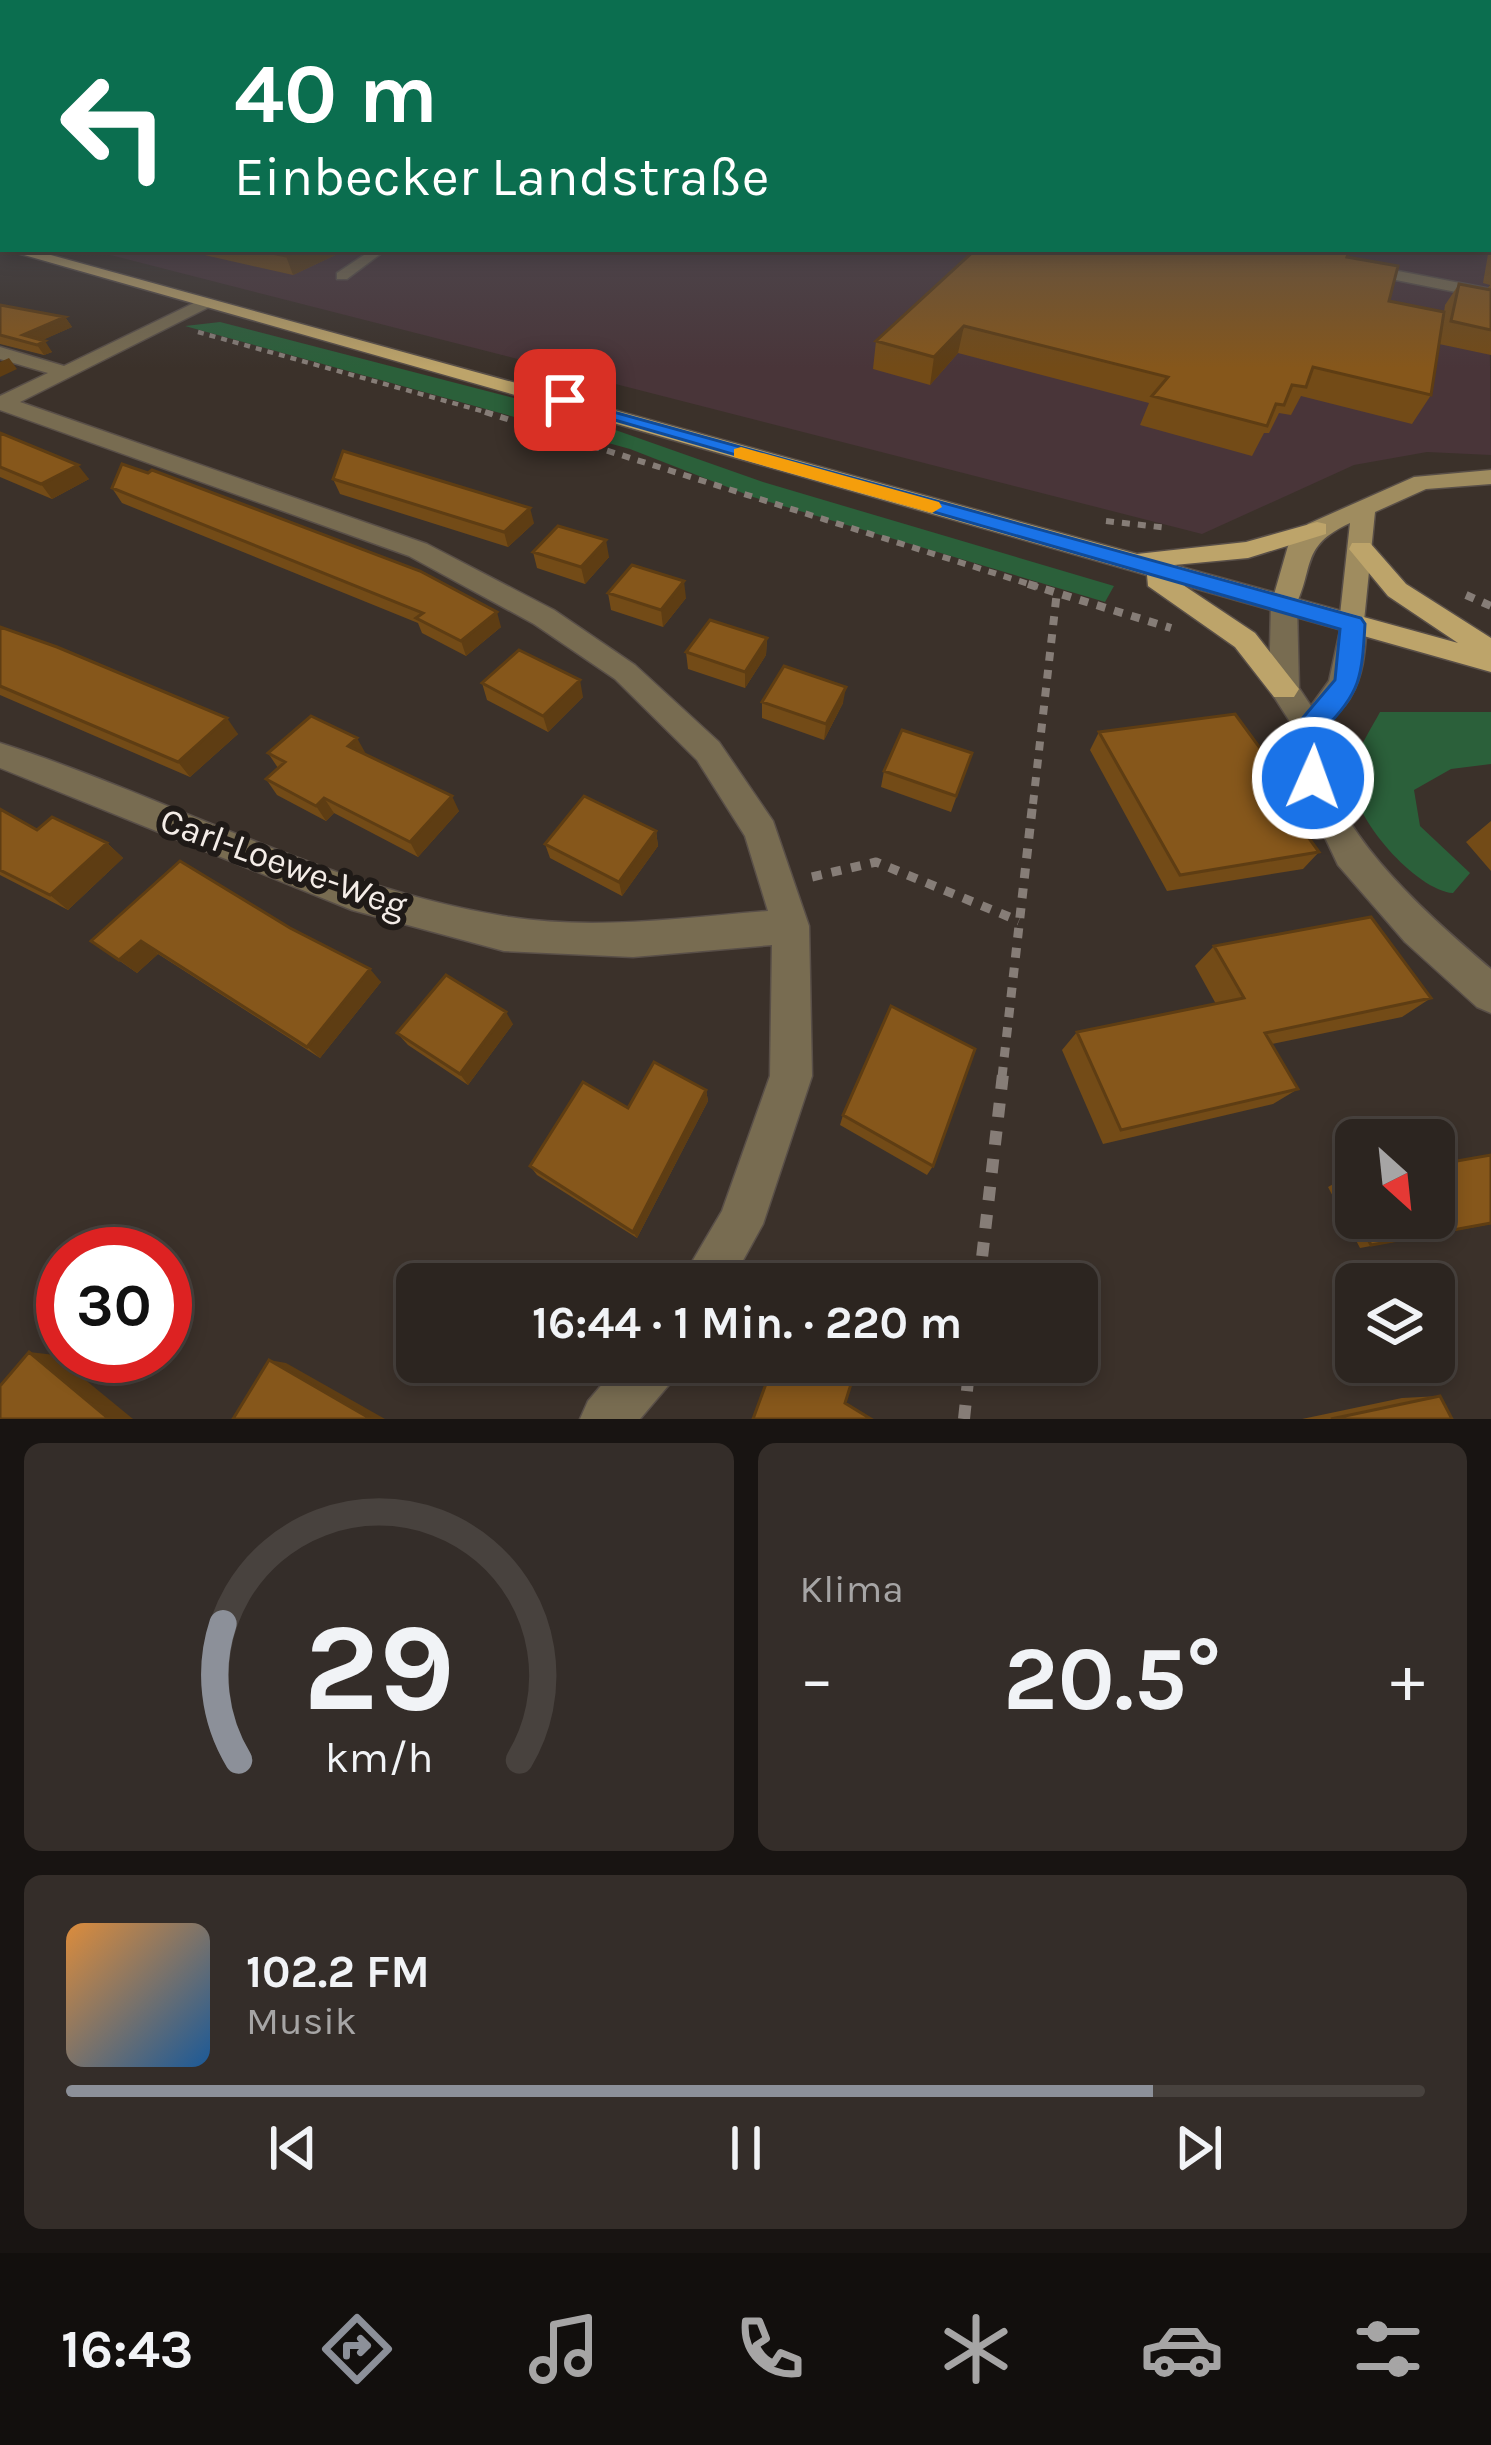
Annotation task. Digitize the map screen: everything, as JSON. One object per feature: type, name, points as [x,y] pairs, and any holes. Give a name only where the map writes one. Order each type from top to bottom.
[{"type":"main road","points":[[24,252],[1491,662]]},
{"type":"main road","points":[[0,260],[151,301],[204,305]]},
{"type":"main road","points":[[1126,561],[1249,550],[1317,529],[1422,482],[1491,477]]},
{"type":"main road","points":[[1353,624],[1364,507]]},
{"type":"main road","points":[[1285,605],[1300,546],[1317,529]]},
{"type":"main road","points":[[1361,548],[1397,590],[1491,651]]},
{"type":"main road","points":[[1126,561],[1245,640],[1284,689]]},
{"type":"street","points":[[1336,264],[1491,294]]},
{"type":"street","points":[[1,403],[204,305]]},
{"type":"street","points":[[0,353],[64,372]]},
{"type":"street","points":[[1,403],[418,550],[544,617],[625,671],[708,752],[760,831],[791,926],[791,1076],[740,1224],[716,1263]]},
{"type":"street","points":[[1285,605],[1284,689],[1309,727],[1313,778],[1350,854],[1418,930],[1491,994]]},
{"type":"street","points":[[1309,727],[1337,699],[1348,680],[1353,624]]},
{"type":"street","name":"Carl-Loewe-Weg","points":[[0,755],[352,894],[505,934],[633,940],[791,926]]},
{"type":"street","points":[[606,1419],[637,1383]]},
{"type":"lane","points":[[342,275],[376,252]]},
{"type":"path","points":[[165,324],[585,440],[736,495],[1182,632]]},
{"type":"path","points":[[981,1263],[1057,592]]},
{"type":"path","points":[[780,885],[876,862],[1019,921]]},
{"type":"path","points":[[964,1419],[968,1383]]},
{"type":"shaded area","points":[[99,252],[1489,252],[1491,455],[1427,452],[1354,465],[1202,534]]},
{"type":"green space","points":[[220,322],[553,408],[763,482],[1114,586],[1105,602],[753,497],[630,449],[185,326]]},
{"type":"green space","points":[[1380,712],[1491,712],[1491,764],[1451,769],[1414,790],[1420,826],[1470,873],[1453,893],[1438,889],[1403,864],[1360,807],[1352,772]]},
{"type":"building","points":[[973,252],[1349,252],[1347,257],[1398,266],[1389,301],[1444,312],[1431,395],[1313,367],[1306,387],[1292,385],[1284,405],[1276,404],[1267,426],[1152,396],[1168,377],[964,326],[934,357],[876,341]]},
{"type":"building","points":[[1459,284],[1491,290],[1491,330],[1451,321]]},
{"type":"building","points":[[0,305],[65,317],[23,335],[45,341],[37,345],[0,335]]},
{"type":"building","points":[[0,433],[78,465],[41,484],[0,467]]},
{"type":"building","points":[[343,451],[530,508],[504,532],[333,479]]},
{"type":"building","points":[[122,464],[148,473],[152,470],[420,571],[497,612],[461,641],[416,618],[423,613],[112,488]]},
{"type":"building","points":[[558,526],[606,540],[581,567],[533,552]]},
{"type":"building","points":[[632,565],[684,581],[661,610],[608,593]]},
{"type":"building","points":[[710,620],[767,638],[745,672],[686,652]]},
{"type":"building","points":[[0,627],[227,718],[178,762],[0,686]]},
{"type":"building","points":[[519,650],[580,680],[543,716],[482,683]]},
{"type":"building","points":[[784,666],[846,687],[826,724],[762,702]]},
{"type":"building","points":[[1235,714],[1276,770],[1261,772],[1319,852],[1180,875],[1099,732]]},
{"type":"building","points":[[311,716],[357,738],[348,746],[452,796],[410,842],[324,798],[316,806],[266,779],[285,762],[268,753]]},
{"type":"building","points":[[902,730],[972,753],[956,796],[884,771]]},
{"type":"building","points":[[584,796],[656,831],[619,882],[545,844]]},
{"type":"building","points":[[0,809],[37,830],[52,817],[107,843],[50,895],[0,870]]},
{"type":"building","points":[[180,861],[290,928],[370,969],[307,1047],[141,941],[119,960],[91,941]]},
{"type":"building","points":[[1371,917],[1431,998],[1265,1033],[1298,1089],[1121,1130],[1077,1032],[1244,998],[1214,946]]},
{"type":"building","points":[[446,975],[506,1012],[460,1074],[397,1033]]},
{"type":"building","points":[[891,1006],[975,1049],[933,1166],[843,1115]]},
{"type":"building","points":[[654,1062],[706,1090],[633,1232],[530,1166],[583,1082],[628,1108]]},
{"type":"building","points":[[1491,1155],[1491,1223],[1455,1230],[1455,1161]]},
{"type":"building","points":[[1368,1239],[1404,1239],[1371,1245]]},
{"type":"building","points":[[29,1352],[36,1358],[36,1383],[66,1383],[109,1419],[0,1419],[0,1386]]},
{"type":"building","points":[[269,1360],[371,1419],[233,1419]]},
{"type":"building","points":[[766,1383],[851,1383],[845,1403],[871,1419],[753,1419]]},
{"type":"building","points":[[1440,1396],[1452,1419],[1331,1419]]},
{"type":"slow traffic","points":[[741,453],[932,507]]},
{"type":"route","points":[[565,400],[1353,624],[1348,680],[1337,699],[1309,727],[1313,778]]}]
